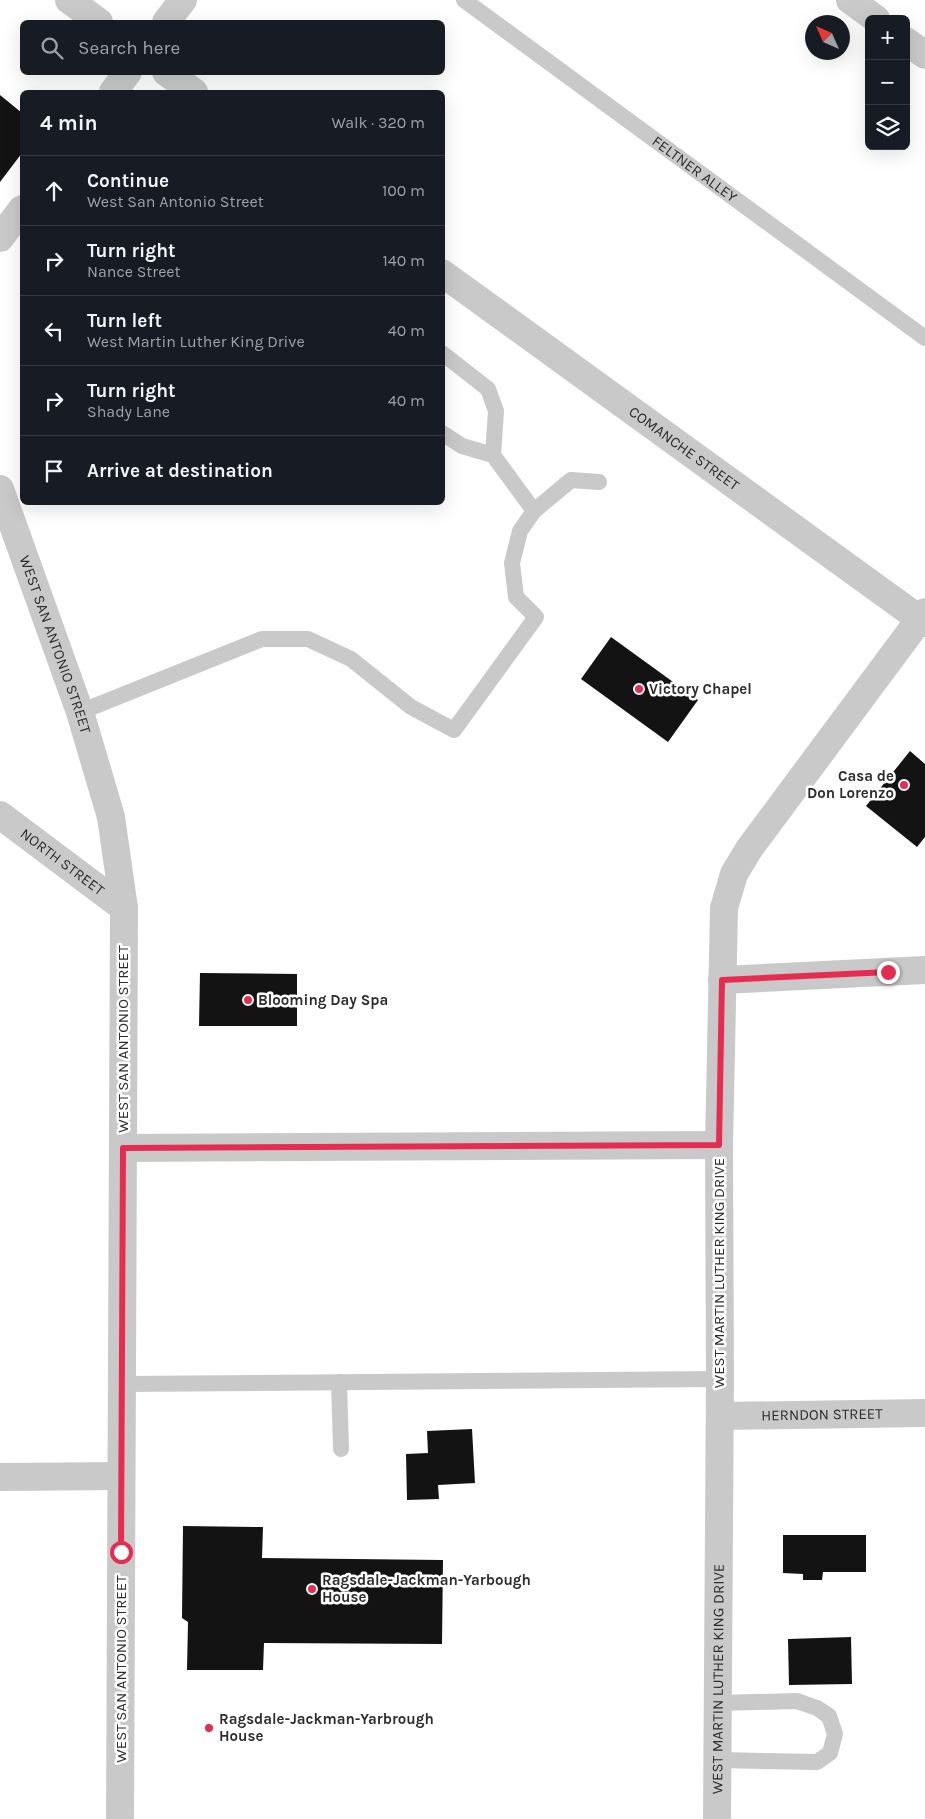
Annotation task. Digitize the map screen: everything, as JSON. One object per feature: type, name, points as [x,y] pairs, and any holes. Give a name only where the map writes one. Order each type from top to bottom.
[{"type":"street","points":[[69,0],[96,20]]},
{"type":"street","points":[[168,20],[184,0]]},
{"type":"street","points":[[850,0],[871,15]]},
{"type":"street","points":[[910,44],[925,55]]},
{"type":"street","points":[[114,90],[126,75]]},
{"type":"street","points":[[170,75],[191,90]]},
{"type":"street","points":[[0,238],[20,212]]},
{"type":"street","name":"COMANCHE STREET","points":[[445,275],[923,618]]},
{"type":"street","name":"WEST SAN ANTONIO STREET","points":[[0,489],[80,712],[111,817],[124,908],[120,1819]]},
{"type":"street","name":"WEST MARTIN LUTHER KING DRIVE","points":[[717,1819],[720,1416],[719,1145],[724,908],[734,874],[749,849],[923,618]]},
{"type":"street","name":"NORTH STREET","points":[[0,815],[124,908]]},
{"type":"street","points":[[722,980],[925,970]]},
{"type":"street","points":[[123,1148],[719,1145]]},
{"type":"street","name":"HERNDON STREET","points":[[720,1416],[925,1413]]},
{"type":"street","points":[[0,1477],[121,1476]]},
{"type":"lane","name":"FELTNER ALLEY","points":[[464,0],[925,338]]},
{"type":"lane","points":[[445,355],[488,389],[496,411],[493,455]]},
{"type":"lane","points":[[445,434],[462,446],[493,455],[534,511]]},
{"type":"lane","points":[[80,712],[262,639],[308,640],[351,659],[411,707],[454,730],[536,617],[516,598],[512,564],[520,531],[534,511],[571,480],[600,482]]},
{"type":"lane","points":[[122,1384],[720,1380]]},
{"type":"lane","points":[[339,1382],[341,1449]]},
{"type":"lane","points":[[717,1760],[817,1762],[830,1753],[835,1734],[829,1716],[818,1708],[797,1701],[718,1703]]},
{"type":"building","points":[[0,95],[20,111],[20,156],[0,182]]},
{"type":"building","name":"Victory Chapel","points":[[611,637],[698,700],[668,742],[581,679]]},
{"type":"building","name":"Casa de Don Lorenzo","points":[[910,751],[925,764],[925,837],[917,847],[866,806]]},
{"type":"building","name":"Blooming Day Spa","points":[[200,973],[297,974],[297,1026],[199,1026]]},
{"type":"building","points":[[472,1429],[475,1483],[438,1485],[439,1499],[407,1500],[406,1454],[428,1453],[427,1431]]},
{"type":"building","name":"Ragsdale-Jackman-Yarbough House","points":[[183,1526],[263,1527],[262,1558],[443,1560],[442,1644],[264,1643],[263,1670],[187,1670],[188,1622],[182,1618]]},
{"type":"building","points":[[783,1535],[866,1535],[866,1572],[823,1572],[822,1580],[803,1580],[803,1574],[783,1573]]},
{"type":"building","points":[[851,1637],[852,1684],[789,1685],[788,1639]]},
{"type":"place","name":"Victory Chapel","points":[[639,689]]},
{"type":"place","name":"Casa de Don Lorenzo","points":[[904,785]]},
{"type":"place","name":"Blooming Day Spa","points":[[248,1000]]},
{"type":"place","name":"Ragsdale-Jackman-Yarbough House","points":[[312,1589]]},
{"type":"place","name":"Ragsdale-Jackman-Yarbrough House","points":[[209,1728]]},
{"type":"route","points":[[121,1552],[123,1148],[719,1145],[722,980],[888,972]]}]
